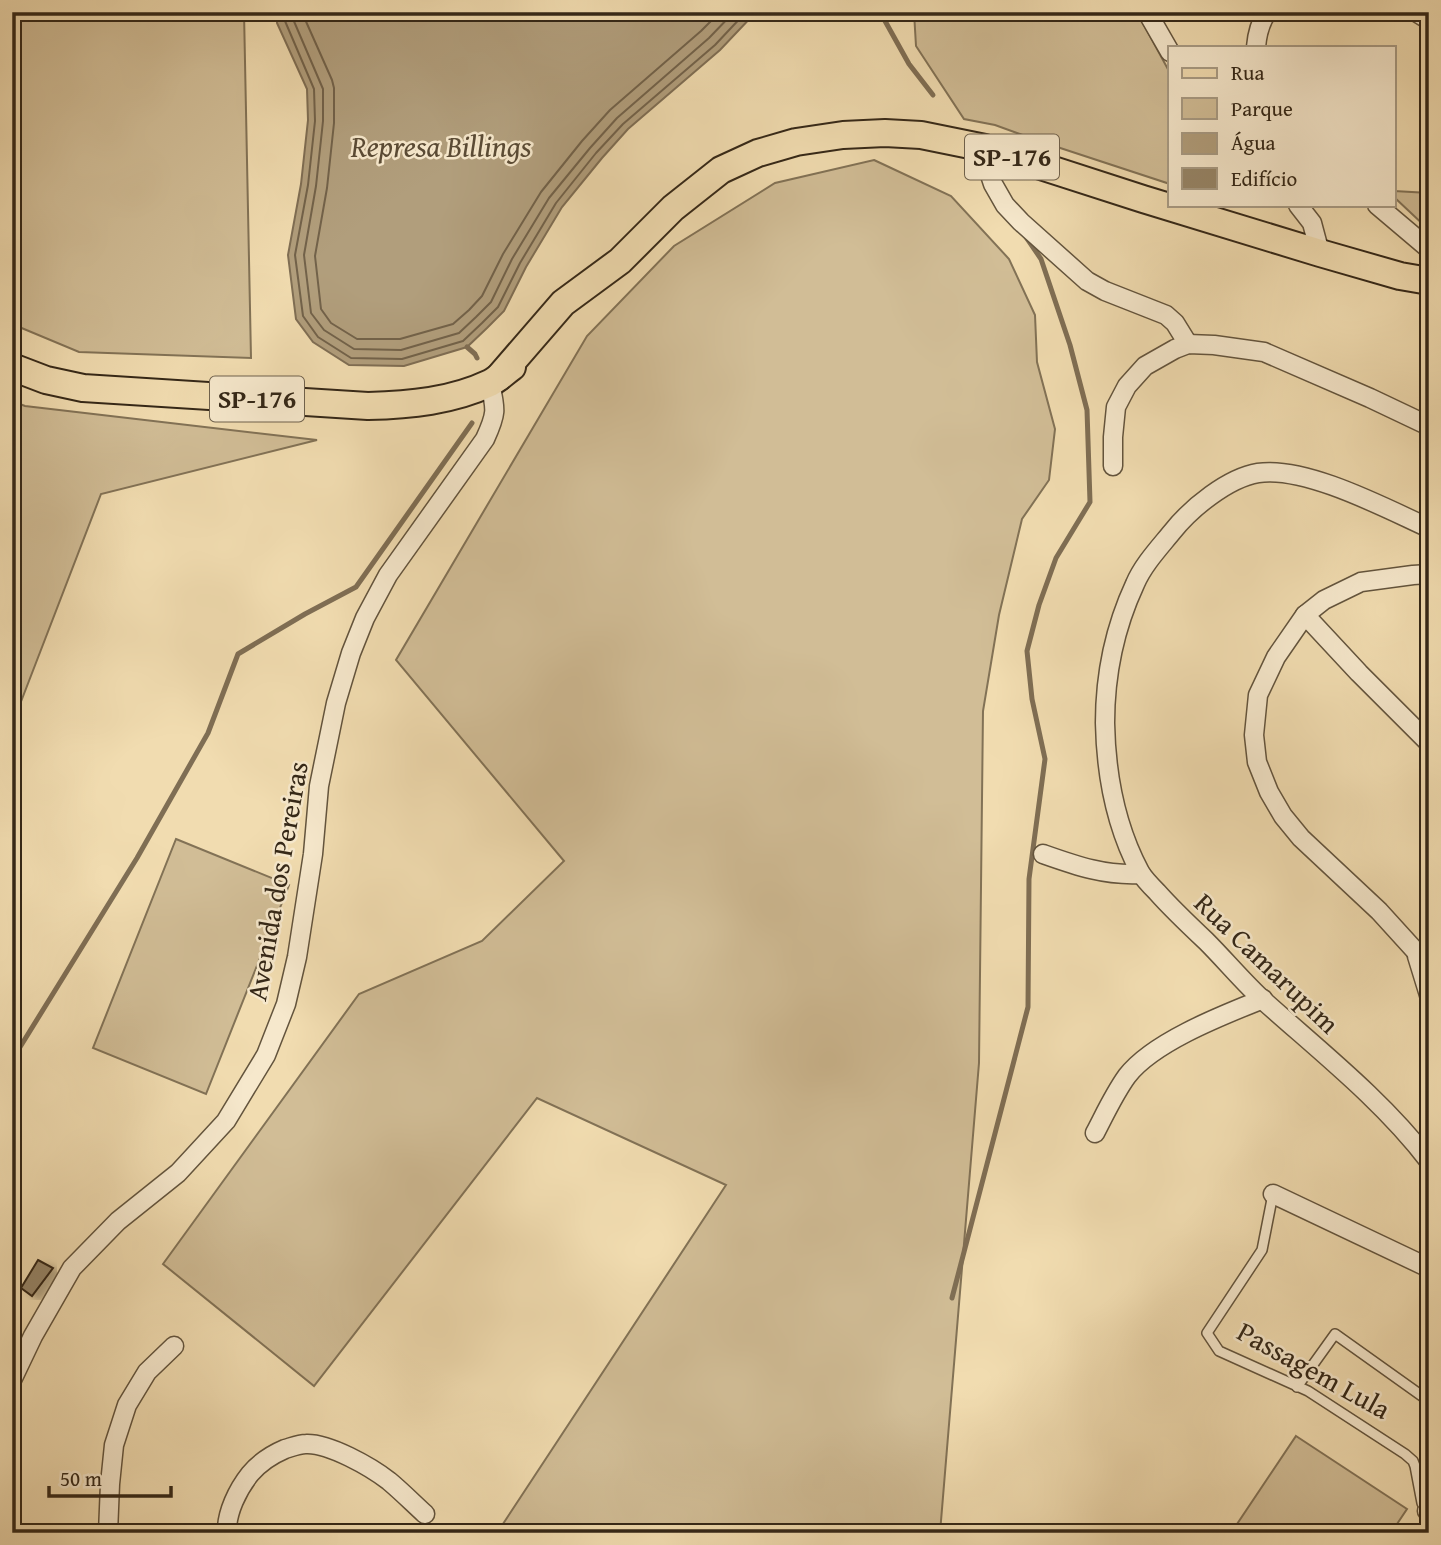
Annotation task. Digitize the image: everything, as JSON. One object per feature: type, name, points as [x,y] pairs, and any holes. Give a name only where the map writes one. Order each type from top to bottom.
[{"type":"main road","name":"SP-176","points":[[12,367],[46,380],[83,388],[368,406],[426,403],[495,380],[563,303],[620,261],[673,208],[721,170],[758,153],[796,142],[885,133],[921,135],[985,148],[1320,253],[1400,276],[1429,281]]},
{"type":"street","points":[[1147,12],[1168,49]]},
{"type":"street","points":[[1256,46],[1262,19],[1267,12]]},
{"type":"street","points":[[1416,12],[1429,20]]},
{"type":"street","points":[[985,148],[993,184],[1005,205],[1021,222],[1087,281],[1166,315],[1175,323],[1188,344]]},
{"type":"street","points":[[1299,206],[1312,223],[1320,253]]},
{"type":"street","points":[[1378,206],[1429,248]]},
{"type":"street","points":[[1113,466],[1116,407],[1127,386],[1145,366],[1188,344],[1264,352],[1429,426]]},
{"type":"street","name":"Avenida dos Pereiras","points":[[12,1380],[33,1336],[72,1268],[118,1221],[178,1173],[226,1121],[266,1055],[286,1004],[294,969],[310,878],[319,786],[336,703],[351,653],[365,618],[388,575],[485,439],[495,418],[495,380]]},
{"type":"street","name":"Rua Camarupim","points":[[1429,528],[1339,488],[1286,473],[1258,473],[1235,480],[1211,495],[1176,527],[1135,582],[1116,635],[1108,670],[1105,721],[1109,779],[1122,832],[1141,874],[1263,999],[1389,1114],[1429,1161]]},
{"type":"street","points":[[1429,574],[1361,582],[1324,600],[1305,615],[1276,657],[1258,695],[1254,735],[1257,762],[1269,792],[1283,816],[1301,838],[1380,911],[1422,959],[1429,995]]},
{"type":"street","points":[[1305,615],[1359,673],[1427,739]]},
{"type":"street","points":[[1043,854],[1091,871],[1141,874]]},
{"type":"street","points":[[1095,1133],[1128,1075],[1144,1059],[1174,1040],[1263,999]]},
{"type":"street","points":[[1273,1194],[1429,1268]]},
{"type":"street","points":[[108,1533],[114,1445],[127,1405],[147,1372],[174,1346]]},
{"type":"street","points":[[228,1533],[227,1523],[235,1502],[244,1481],[257,1465],[272,1454],[307,1444],[337,1450],[387,1479],[425,1514]]},
{"type":"lane","name":"Passagem Lula","points":[[1273,1194],[1262,1250],[1206,1333],[1219,1351],[1308,1391],[1405,1454],[1415,1466],[1422,1503],[1428,1512]]},
{"type":"lane","points":[[1297,1387],[1335,1334],[1429,1401]]},
{"type":"green space","points":[[12,12],[244,12],[251,358],[79,352],[12,324]]},
{"type":"green space","points":[[914,12],[1137,12],[1168,69],[1168,183],[995,125],[964,119],[916,46]]},
{"type":"green space","points":[[874,160],[951,196],[1009,259],[1035,315],[1037,362],[1055,429],[1049,480],[1022,519],[999,615],[983,711],[979,1063],[940,1533],[497,1533],[726,1185],[537,1098],[314,1386],[163,1264],[359,994],[482,941],[564,861],[396,660],[587,336],[674,246],[775,183]]},
{"type":"green space","points":[[1396,191],[1429,193],[1429,230],[1396,199]]},
{"type":"green space","points":[[12,401],[25,406],[317,440],[101,494],[12,725]]},
{"type":"green space","points":[[176,839],[289,885],[206,1094],[93,1048]]},
{"type":"green space","points":[[1296,1436],[1407,1509],[1391,1533],[1231,1533]]},
{"type":"water","name":"Represa Billings","points":[[277,12],[756,12],[720,50],[628,129],[602,158],[562,207],[526,267],[504,311],[467,347],[404,366],[349,365],[313,342],[296,319],[288,255],[301,184],[308,120],[307,89],[277,23]]},
{"type":"building","points":[[38,1260],[53,1268],[32,1296],[21,1288]]},
{"type":"waterway","points":[[880,12],[909,64],[933,95]]},
{"type":"waterway","points":[[952,1298],[1028,1007],[1029,879],[1045,759],[1032,699],[1027,651],[1039,605],[1056,558],[1090,502],[1087,410],[1070,345],[1041,259],[1026,237]]},
{"type":"waterway","points":[[467,347],[477,358]]},
{"type":"waterway","points":[[12,1060],[137,858],[208,733],[238,654],[356,587],[472,423]]}]
